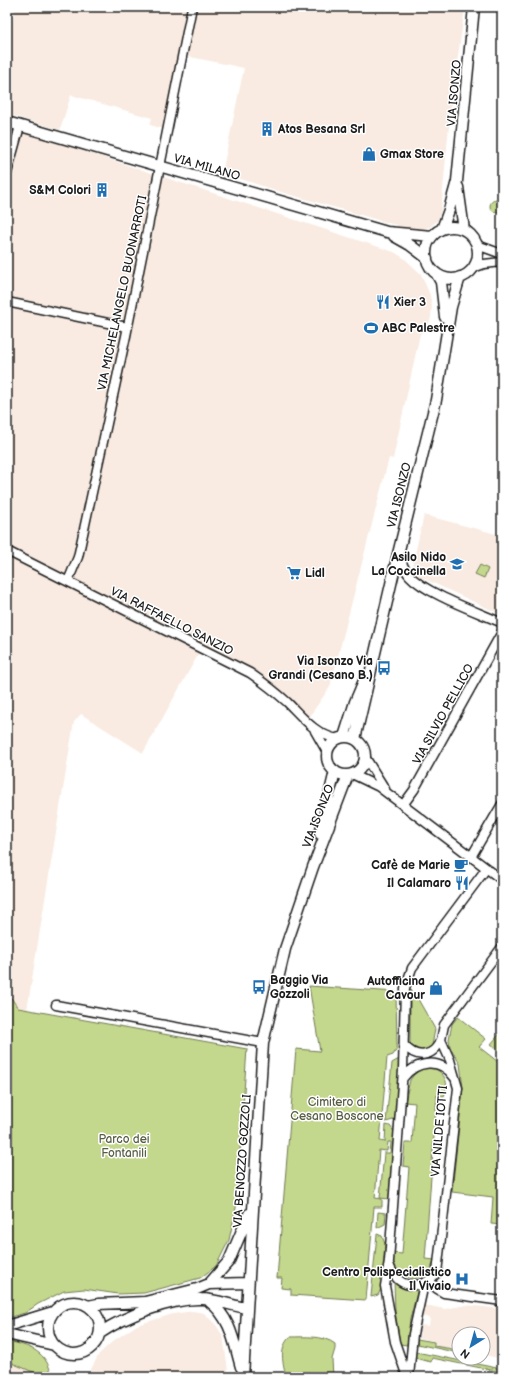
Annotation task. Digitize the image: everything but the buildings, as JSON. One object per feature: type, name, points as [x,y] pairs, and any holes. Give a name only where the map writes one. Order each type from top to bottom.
[{"type":"street","name":"VIA MICHELANGELO BUONARROTI","points":[[68,581],[78,557],[127,327],[192,7]]},
{"type":"street","name":"VIA ISONZO","points":[[442,229],[450,210],[457,181],[474,7]]},
{"type":"street","name":"VIA MILANO","points":[[7,122],[386,232],[412,236],[432,236]]},
{"type":"street","points":[[7,173],[20,126]]},
{"type":"street","name":"VIA ISONZO","points":[[457,181],[464,230]]},
{"type":"street","points":[[472,268],[477,257],[477,245],[472,236],[464,230],[449,227],[442,229],[432,236],[428,243],[427,258],[430,266],[436,273],[443,277],[460,277],[472,268],[484,264],[502,262]]},
{"type":"street","name":"VIA MILANO","points":[[386,232],[410,245],[427,258]]},
{"type":"street","points":[[477,245],[502,254]]},
{"type":"street","name":"VIA ISONZO","points":[[436,273],[440,282],[445,303],[446,338]]},
{"type":"street","name":"VIA ISONZO","points":[[355,739],[364,705],[373,657],[436,400],[453,301],[460,277]]},
{"type":"street","points":[[7,302],[127,327]]},
{"type":"street","name":"VIA RAFFAELLO SANZIO","points":[[7,551],[250,673],[277,693],[315,730],[328,737],[341,738]]},
{"type":"street","points":[[398,554],[406,570],[416,581],[444,598],[502,623]]},
{"type":"street","name":"VIA SILVIO PELLICO","points":[[403,805],[414,790],[502,632]]},
{"type":"street","name":"VIA ISONZO","points":[[341,738],[373,657]]},
{"type":"street","name":"VIA RAFFAELLO SANZIO","points":[[315,730],[327,752]]},
{"type":"street","points":[[388,794],[365,757],[362,746],[355,739],[341,738],[331,744],[327,752],[328,763],[335,771],[341,774],[350,774],[366,779],[502,880]]},
{"type":"street","points":[[350,774],[361,768],[365,757]]},
{"type":"street","name":"VIA ISONZO","points":[[313,867],[335,771]]},
{"type":"street","name":"VIA ISONZO","points":[[285,949],[313,867],[350,774]]},
{"type":"street","points":[[471,857],[502,804]]},
{"type":"street","points":[[408,1377],[395,1342],[385,1286],[389,1261],[403,1078],[404,1001],[408,978],[412,968],[486,869]]},
{"type":"street","points":[[404,1046],[413,1053],[424,1055],[432,1053],[441,1040],[444,1025],[502,947]]},
{"type":"street","name":"VIA BENOZZO GOZZOLI","points":[[243,1376],[252,1204],[263,1043],[285,949]]},
{"type":"street","points":[[56,1005],[263,1043]]},
{"type":"street","name":"VIA NILDE IOTTI","points":[[408,1377],[413,1334],[427,1282],[437,1273],[458,1088],[450,1060],[441,1040]]},
{"type":"street","points":[[403,1078],[416,1066],[430,1063],[444,1067],[451,1073],[456,1081]]},
{"type":"street","points":[[209,1284],[229,1260],[252,1204]]},
{"type":"street","points":[[389,1261],[392,1273],[400,1282],[412,1286],[427,1282],[444,1294],[502,1301]]},
{"type":"street","points":[[7,1326],[53,1312],[62,1305],[71,1302],[88,1306],[98,1304],[145,1302],[198,1289],[209,1284],[248,1283]]},
{"type":"street","points":[[100,1333],[131,1316],[152,1308],[188,1300],[207,1300],[247,1308]]},
{"type":"street","points":[[207,1300],[220,1310],[226,1318],[243,1376]]},
{"type":"street","points":[[7,1334],[54,1345],[65,1353],[82,1354],[95,1345],[100,1333],[98,1317],[88,1306]]},
{"type":"street","points":[[53,1312],[48,1327],[50,1337],[54,1345]]},
{"type":"shaded area","points":[[16,7],[465,7],[451,105],[441,210],[438,220],[430,227],[416,231],[281,192],[222,173],[244,68],[181,55],[164,129],[150,125],[152,118],[71,95],[60,130],[7,114],[7,41]]},
{"type":"shaded area","points":[[7,126],[394,252],[404,258],[421,274],[430,295],[432,306],[431,318],[427,328],[420,334],[393,459],[389,458],[330,687],[309,717],[252,670],[203,646],[143,753],[81,714],[74,722],[27,1010],[18,1008],[7,992]]},
{"type":"shaded area","name":"Asilo Nido La Coccinella","points":[[502,403],[502,615],[416,575],[413,569],[413,562],[424,515],[500,535],[495,404]]},
{"type":"shaded area","points":[[424,1305],[445,1309],[466,1305],[502,1309],[502,1356],[499,1358],[491,1356],[491,1326],[451,1326],[451,1348],[434,1345],[434,1341],[419,1338],[421,1325],[429,1326],[430,1318],[422,1316]]},
{"type":"shaded area","points":[[193,1311],[204,1313],[216,1325],[223,1336],[229,1377],[87,1377],[99,1354],[113,1341],[137,1325],[173,1314]]},
{"type":"shaded area","points":[[7,1360],[46,1375],[53,1377],[7,1377]]},
{"type":"green space","points":[[496,200],[500,202],[502,206],[500,210],[496,212],[492,210],[490,206],[492,202]]},
{"type":"green space","points":[[480,565],[488,569],[484,578],[475,574]]},
{"type":"green space","name":"Cimitero di Cesano Boscone","points":[[309,986],[396,992],[397,1049],[393,1055],[387,1057],[380,1141],[385,1142],[386,1125],[390,1126],[395,1133],[389,1199],[380,1198],[384,1153],[390,1153],[391,1142],[388,1142],[387,1151],[379,1150],[375,1198],[382,1199],[382,1207],[374,1207],[366,1300],[291,1295],[291,1289],[281,1288],[282,1278],[277,1278],[296,1049],[320,1051]]},
{"type":"green space","points":[[410,989],[415,994],[435,1029],[432,1046],[430,1049],[420,1052],[410,1045]]},
{"type":"green space","name":"Parco dei Fontanili","points":[[7,992],[18,1008],[247,1049],[236,1208],[229,1240],[216,1266],[200,1278],[144,1293],[118,1294],[84,1289],[64,1291],[38,1304],[25,1313],[7,1318]]},
{"type":"green space","points":[[458,1017],[486,1039],[479,1047],[502,1065],[502,1225],[491,1224],[493,1197],[452,1192],[463,1088],[460,1064],[450,1047],[449,1039],[452,1024]]},
{"type":"green space","points":[[502,1031],[502,1053],[491,1044]]},
{"type":"green space","points":[[401,1054],[396,1116],[393,1120],[386,1122],[392,1063],[399,1059]]},
{"type":"green space","points":[[432,1067],[443,1075],[446,1083],[446,1091],[444,1096],[437,1095],[425,1259],[435,1260],[428,1274],[414,1279],[404,1276],[395,1267],[392,1253],[402,1254],[409,1167],[403,1166],[405,1143],[412,1143],[415,1103],[405,1102],[410,1080],[418,1069]]},
{"type":"green space","points":[[378,1212],[386,1213],[385,1224],[377,1228]]},
{"type":"green space","points":[[377,1234],[382,1236],[385,1244],[381,1289],[378,1295],[371,1297]]},
{"type":"green space","points":[[394,1282],[408,1289],[418,1289],[410,1319],[407,1345],[400,1344],[395,1311]]},
{"type":"green space","points":[[290,1337],[320,1338],[335,1344],[332,1359],[333,1377],[287,1377],[282,1356],[284,1346]]},
{"type":"green space","points":[[417,1339],[434,1342],[434,1346],[451,1349],[451,1351],[417,1344]]},
{"type":"green space","points":[[7,1341],[23,1345],[36,1351],[46,1361],[50,1368],[52,1377],[45,1377],[7,1361]]},
{"type":"green space","points":[[416,1352],[451,1359],[451,1362],[432,1358],[431,1362],[415,1358]]},
{"type":"green space","points":[[471,1366],[487,1366],[502,1369],[502,1376],[496,1374],[496,1371]]},
{"type":"place","name":"Atos Besana Srl","points":[[267,129]]},
{"type":"place","name":"Gmax Store","points":[[369,154]]},
{"type":"place","name":"S&M Colori","points":[[102,190]]},
{"type":"place","name":"Xier 3","points":[[383,302]]},
{"type":"place","name":"ABC Palestre","points":[[371,328]]},
{"type":"place","name":"Asilo Nido La Coccinella","points":[[457,564]]},
{"type":"place","name":"Lidl","points":[[294,573]]},
{"type":"place","name":"Via Isonzo Via Grandi (Cesano B.)","points":[[384,668]]},
{"type":"place","name":"Cafè de Marie","points":[[461,865]]},
{"type":"place","name":"Il Calamaro","points":[[462,883]]},
{"type":"place","name":"Baggio Via Gozzoli","points":[[259,987]]},
{"type":"place","name":"Autofficina Cavour","points":[[436,988]]},
{"type":"place","name":"Centro Polispecialistico Il Vivaio","points":[[462,1279]]}]
